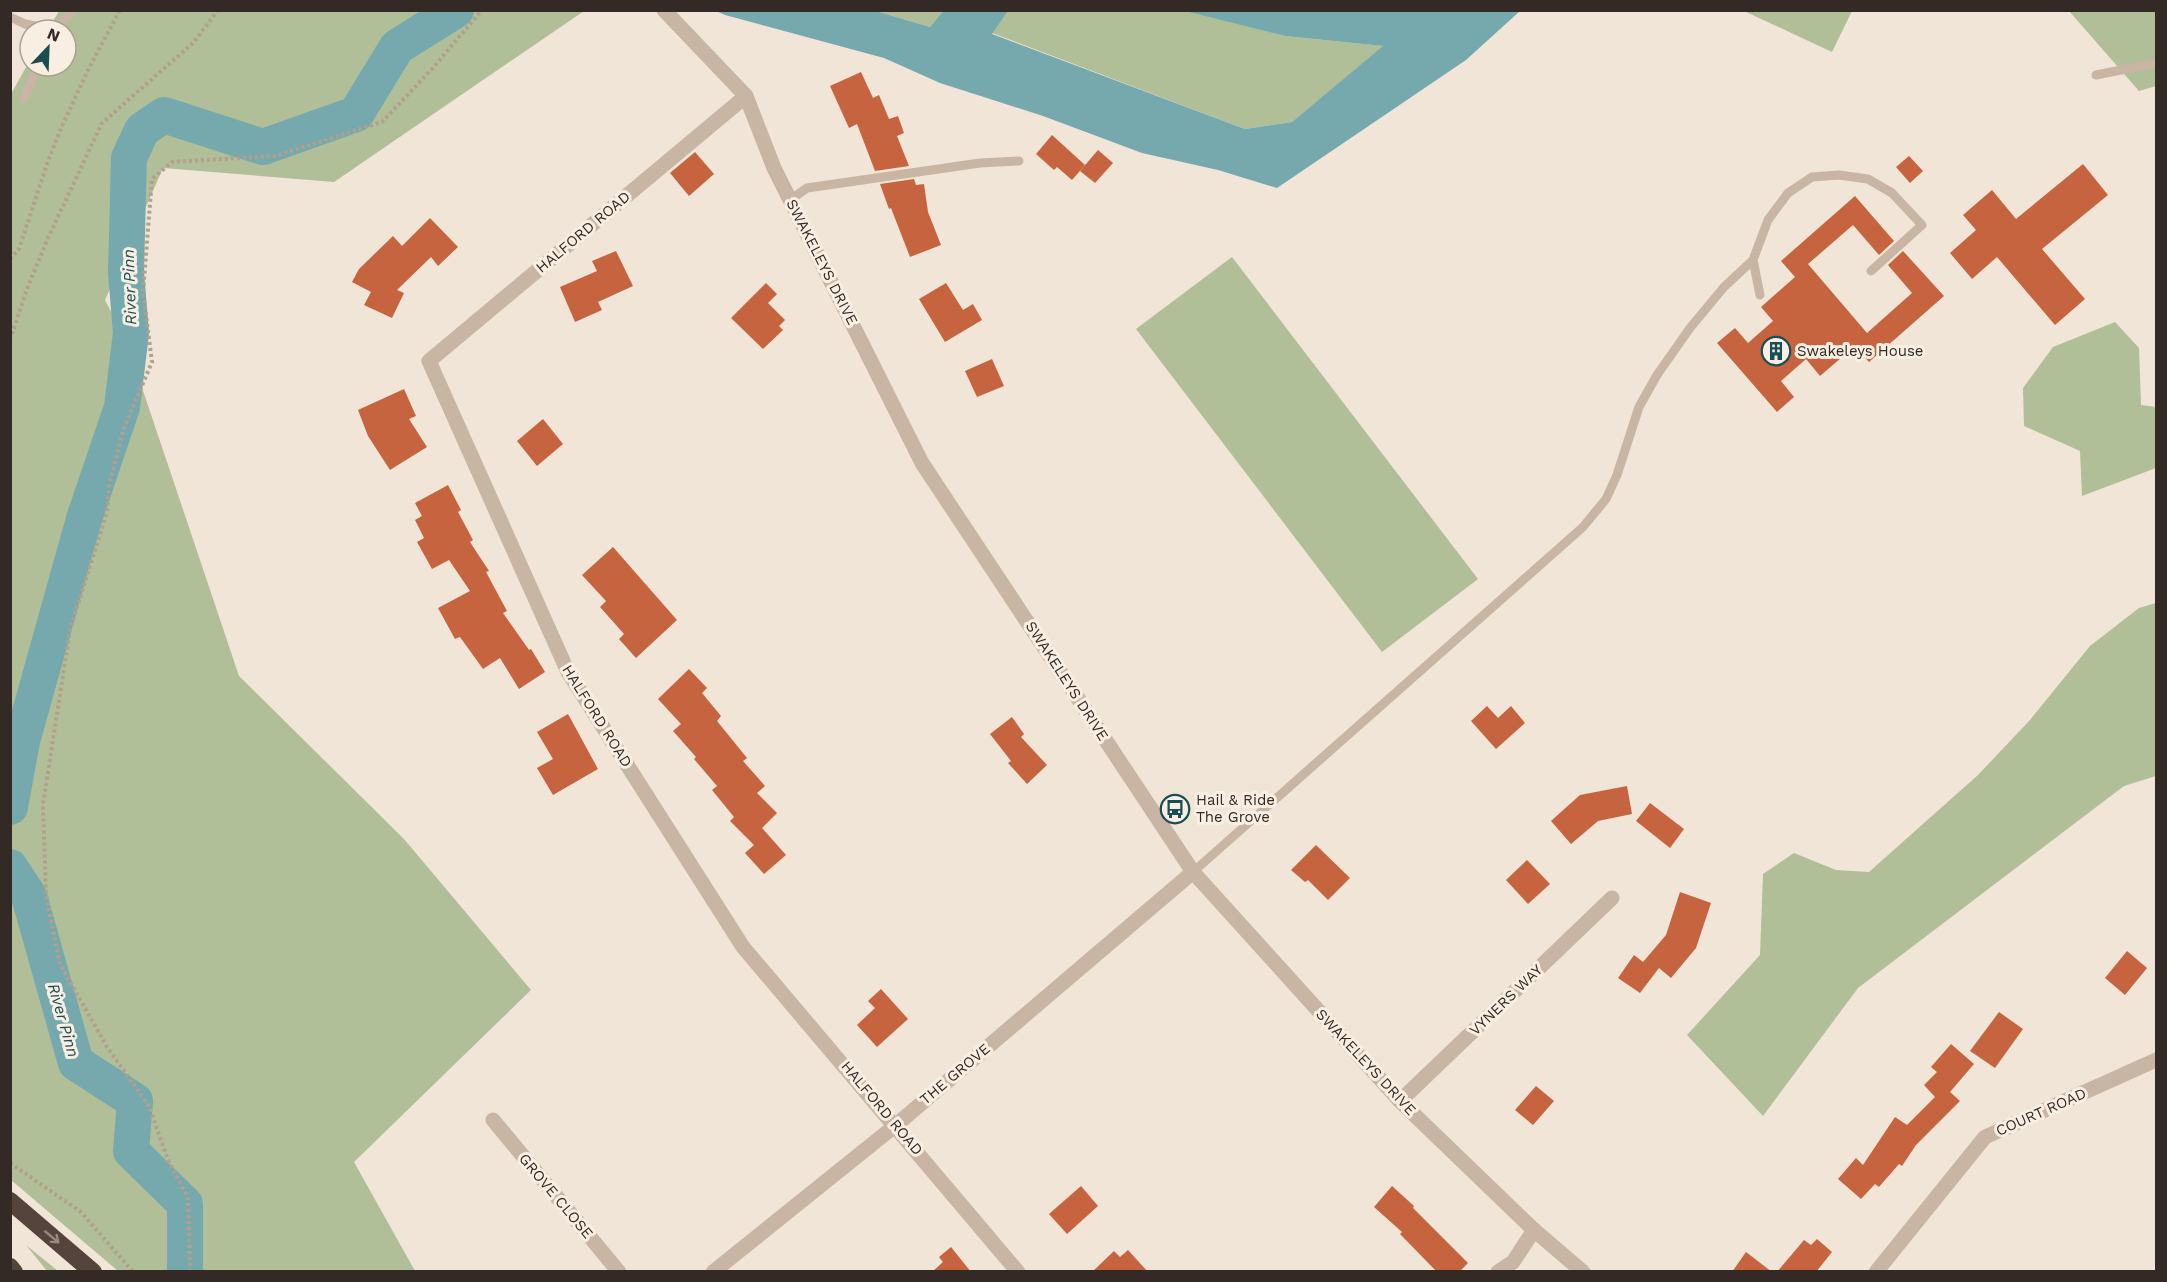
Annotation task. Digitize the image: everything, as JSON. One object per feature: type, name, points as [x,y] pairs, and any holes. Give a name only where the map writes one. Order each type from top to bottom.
[{"type":"highway","points":[[10,1202],[93,1272]]},
{"type":"highway","points":[[10,1268],[14,1272]]},
{"type":"street","name":"SWAKELEYS DRIVE","points":[[664,10],[746,96],[774,168],[922,463],[1192,872],[1400,1101],[1534,1230],[1582,1272]]},
{"type":"street","name":"HALFORD ROAD","points":[[746,96],[429,361],[568,672],[744,947],[1018,1272]]},
{"type":"street","name":"THE GROVE","points":[[713,1272],[896,1125],[1192,872]]},
{"type":"street","name":"VYNERS WAY","points":[[1400,1101],[1612,898]]},
{"type":"street","name":"COURT ROAD","points":[[1876,1272],[1985,1137],[2157,1060]]},
{"type":"street","name":"GROVE CLOSE","points":[[493,1120],[619,1272]]},
{"type":"street","points":[[1498,1272],[1513,1262],[1534,1230]]},
{"type":"lane","points":[[2096,75],[2157,63]]},
{"type":"lane","points":[[24,99],[33,78]]},
{"type":"lane","points":[[790,200],[807,189],[980,163],[1019,161]]},
{"type":"lane","points":[[1192,872],[1583,527],[1606,499],[1617,475],[1639,407],[1657,375],[1710,303],[1753,260],[1768,220],[1788,194],[1812,177],[1839,175],[1868,179],[1892,193],[1922,225],[1871,271]]},
{"type":"lane","points":[[1753,260],[1760,295]]},
{"type":"path","points":[[10,260],[19,249],[48,161],[73,102],[120,10]]},
{"type":"path","points":[[10,340],[27,289],[48,238],[102,123],[193,43],[218,10]]},
{"type":"path","points":[[190,1272],[188,1198],[168,1160],[149,1106],[107,1047],[60,964],[46,895],[43,804],[70,630],[107,512],[110,481],[124,428],[152,362],[143,292],[152,179],[172,162],[275,156],[382,122],[432,69],[482,10]]},
{"type":"path","points":[[10,1164],[81,1212],[133,1272]]},
{"type":"green space","points":[[1185,10],[1285,36],[1384,46],[1292,122],[1245,129],[992,33],[1008,11]]},
{"type":"green space","points":[[59,11],[584,11],[334,182],[163,168],[105,300],[127,343],[239,676],[404,839],[531,990],[354,1162],[415,1271],[118,1271],[11,1180],[11,94],[20,78],[78,78],[78,18],[55,18]]},
{"type":"green space","points":[[876,11],[943,11],[930,27]]},
{"type":"green space","points":[[1744,11],[1852,11],[1832,52]]},
{"type":"green space","points":[[2069,11],[2156,11],[2156,86],[2139,91]]},
{"type":"green space","points":[[1232,257],[1478,579],[1382,652],[1136,329]]},
{"type":"green space","points":[[2115,322],[2139,348],[2141,405],[2156,407],[2156,468],[2082,496],[2080,451],[2024,426],[2023,388],[2053,347]]},
{"type":"green space","points":[[2156,603],[2156,776],[2124,786],[1858,988],[1763,1116],[1687,1035],[1760,955],[1763,874],[1794,853],[1836,870],[1869,872],[1978,775],[2030,720],[2090,646],[2139,608]]},
{"type":"green space","points":[[26,1245],[58,1271],[47,1271]]},
{"type":"water","points":[[716,11],[876,11],[930,27],[943,11],[1008,11],[992,34],[1245,129],[1292,122],[1383,46],[1285,36],[1185,11],[1520,11],[1466,60],[1277,188],[1218,170],[1142,153],[1043,116],[940,83],[884,58]]},
{"type":"building","points":[[861,72],[873,98],[879,95],[889,119],[898,116],[904,133],[897,136],[909,166],[875,171],[857,124],[849,128],[830,86]]},
{"type":"building","points":[[1052,135],[1085,165],[1072,180],[1057,167],[1054,170],[1036,154]]},
{"type":"building","points":[[1098,150],[1113,163],[1095,183],[1080,171]]},
{"type":"building","points":[[695,152],[714,174],[689,196],[670,173]]},
{"type":"building","points":[[1909,156],[1923,171],[1910,183],[1896,167]]},
{"type":"building","points":[[2083,164],[2108,195],[2042,249],[2085,299],[2055,325],[1997,257],[1972,279],[1950,253],[1976,230],[1963,215],[1992,190],[2016,219]]},
{"type":"building","points":[[914,179],[916,185],[924,184],[928,212],[941,245],[910,257],[880,184]]},
{"type":"building","points":[[1855,196],[1894,241],[1879,255],[1853,225],[1808,264],[1867,333],[1912,293],[1888,265],[1903,251],[1944,296],[1869,362],[1855,346],[1820,376],[1806,359],[1781,381],[1794,397],[1777,412],[1717,343],[1735,328],[1748,343],[1773,321],[1761,307],[1795,277],[1781,261]]},
{"type":"building","points":[[430,218],[458,247],[438,266],[431,257],[397,290],[404,293],[392,318],[364,305],[371,292],[352,282],[359,269],[393,236],[402,246]]},
{"type":"building","points":[[616,251],[633,286],[598,302],[602,310],[575,322],[560,287],[597,271],[592,261]]},
{"type":"building","points":[[766,283],[777,294],[768,303],[785,320],[779,326],[783,330],[763,349],[731,318]]},
{"type":"building","points":[[946,283],[963,310],[973,304],[982,320],[945,342],[919,299]]},
{"type":"building","points":[[992,359],[1004,386],[977,397],[965,371]]},
{"type":"building","points":[[404,389],[416,416],[409,419],[427,447],[390,470],[368,436],[358,410]]},
{"type":"building","points":[[543,419],[563,444],[537,466],[517,441]]},
{"type":"building","points":[[448,485],[461,510],[458,512],[473,540],[470,542],[489,571],[486,572],[507,611],[503,613],[529,650],[531,649],[545,672],[519,689],[500,658],[483,669],[460,637],[455,639],[438,608],[470,591],[449,560],[432,569],[417,542],[424,538],[415,520],[422,516],[415,503]]},
{"type":"building","points":[[613,547],[677,620],[636,658],[619,639],[624,634],[600,607],[606,601],[582,575]]},
{"type":"building","points":[[689,669],[707,688],[702,693],[721,716],[717,721],[747,758],[743,761],[765,786],[757,793],[777,813],[762,828],[786,855],[764,874],[745,853],[754,845],[730,821],[734,817],[712,790],[717,786],[673,731],[681,724],[658,699]]},
{"type":"building","points":[[1487,706],[1498,718],[1511,706],[1525,723],[1496,749],[1471,721]]},
{"type":"building","points":[[568,714],[598,769],[553,795],[537,768],[553,759],[537,732]]},
{"type":"building","points":[[1012,717],[1024,734],[1021,737],[1047,765],[1027,784],[1008,763],[1011,761],[990,734]]},
{"type":"building","points":[[1627,786],[1632,814],[1598,821],[1571,844],[1551,821],[1580,795]]},
{"type":"building","points":[[1650,803],[1684,829],[1670,848],[1636,821]]},
{"type":"building","points":[[1316,845],[1350,878],[1328,900],[1308,880],[1305,882],[1291,870]]},
{"type":"building","points":[[1527,860],[1550,884],[1528,904],[1506,880]]},
{"type":"building","points":[[1680,892],[1711,903],[1696,948],[1671,978],[1659,968],[1640,993],[1618,978],[1634,955],[1643,962],[1666,935]]},
{"type":"building","points":[[2127,951],[2147,968],[2125,995],[2105,978]]},
{"type":"building","points":[[881,989],[908,1019],[877,1047],[857,1025],[875,1008],[868,1001]]},
{"type":"building","points":[[1999,1012],[2023,1029],[1995,1068],[1970,1051]]},
{"type":"building","points":[[1951,1044],[1974,1064],[1950,1092],[1960,1101],[1916,1145],[1902,1166],[1899,1164],[1879,1187],[1875,1184],[1861,1199],[1838,1179],[1856,1158],[1863,1165],[1895,1117],[1907,1125],[1935,1097],[1924,1085],[1937,1072],[1931,1067]]},
{"type":"building","points":[[1536,1086],[1554,1101],[1533,1125],[1515,1110]]},
{"type":"building","points":[[1081,1186],[1098,1206],[1067,1234],[1049,1214]]},
{"type":"building","points":[[1392,1186],[1468,1263],[1459,1272],[1437,1272],[1400,1234],[1402,1232],[1374,1207]]},
{"type":"building","points":[[1817,1239],[1832,1252],[1816,1272],[1777,1272],[1804,1240],[1811,1245]]},
{"type":"building","points":[[951,1247],[971,1272],[932,1272],[943,1262],[939,1257]]},
{"type":"building","points":[[1128,1250],[1148,1272],[1092,1272],[1114,1251],[1120,1257]]},
{"type":"building","points":[[1746,1252],[1772,1272],[1732,1272]]},
{"type":"waterway","name":"River Pinn","points":[[10,807],[22,741],[84,519],[122,407],[131,333],[126,272],[129,158],[142,130],[164,115],[263,147],[356,114],[397,47],[456,10]]},
{"type":"waterway","name":"River Pinn","points":[[10,867],[29,896],[76,1063],[135,1101],[131,1151],[185,1204],[185,1272]]},
{"type":"place","name":"Swakeleys House","points":[[1776,351]]},
{"type":"place","name":"Hail & Ride The Grove","points":[[1175,809]]}]
